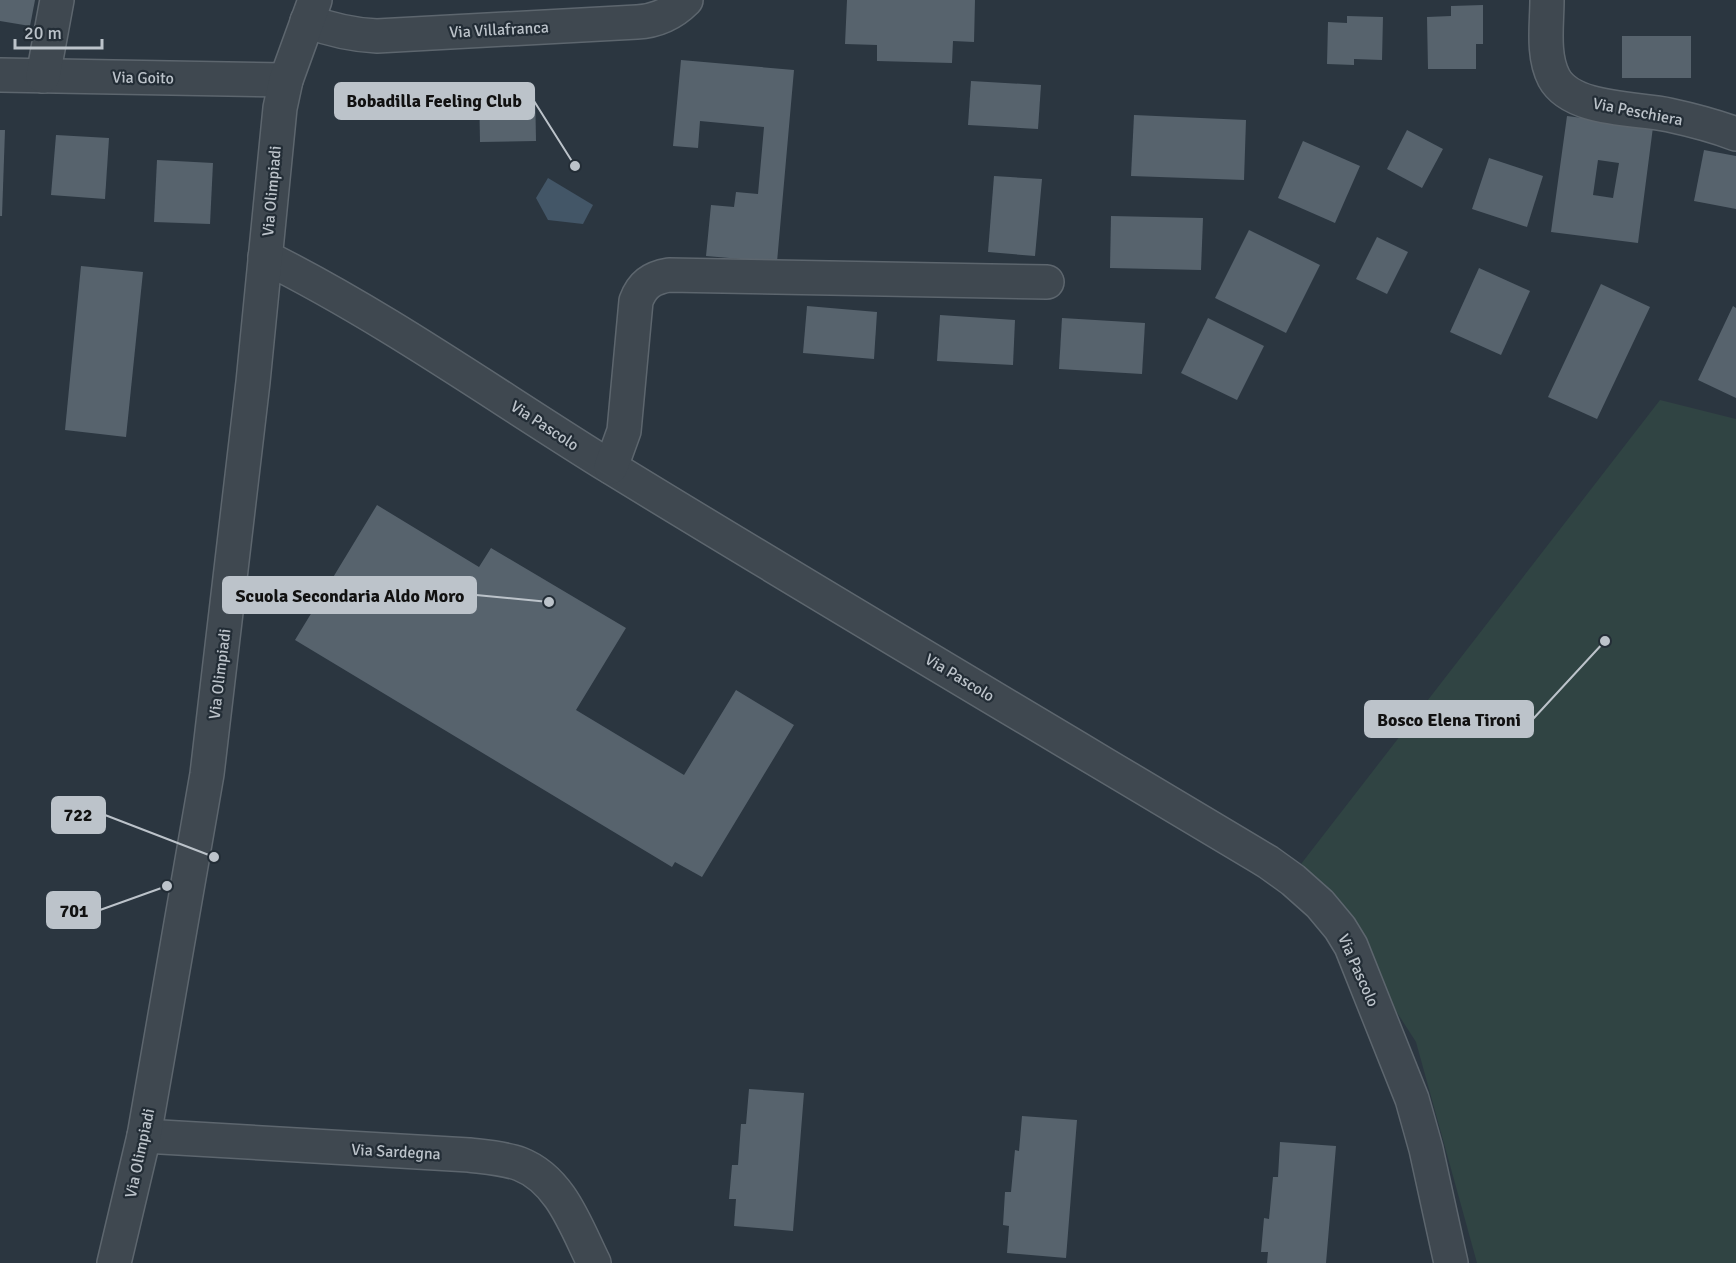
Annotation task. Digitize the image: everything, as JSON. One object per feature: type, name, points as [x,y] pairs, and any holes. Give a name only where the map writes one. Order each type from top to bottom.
[{"type":"street","points":[[43,76],[57,0]]},
{"type":"street","name":"Via Villafranca","points":[[311,10],[334,31],[377,36],[644,22],[670,13],[686,0]]},
{"type":"street","name":"Via Peschiera","points":[[1546,0],[1548,59],[1554,78],[1566,91],[1583,100],[1667,115],[1736,134]]},
{"type":"street","name":"Via Olimpiadi","points":[[114,1263],[144,1136],[207,774],[278,124],[286,80],[311,10]]},
{"type":"street","name":"Via Goito","points":[[0,75],[286,80]]},
{"type":"street","name":"Via Pascolo","points":[[265,257],[376,317],[610,467],[1268,862],[1308,892],[1331,916],[1351,946],[1399,1062],[1422,1132],[1451,1263]]},
{"type":"street","points":[[610,467],[624,431],[636,301],[643,286],[652,279],[669,275],[1047,282]]},
{"type":"street","name":"Via Sardegna","points":[[144,1136],[469,1155],[509,1161],[528,1168],[551,1186],[568,1212],[594,1263]]},
{"type":"green space","points":[[1660,400],[1736,419],[1736,1263],[1477,1263],[1416,1042],[1301,864]]},
{"type":"water","points":[[548,178],[593,205],[583,224],[548,220],[536,198]]},
{"type":"building","points":[[0,0],[35,0],[30,26],[0,21]]},
{"type":"building","points":[[847,0],[975,0],[974,42],[953,41],[952,63],[877,61],[877,45],[845,44]]},
{"type":"building","points":[[1483,5],[1483,44],[1476,44],[1476,69],[1428,69],[1427,17],[1451,16],[1451,6]]},
{"type":"building","points":[[1347,16],[1383,17],[1382,60],[1354,59],[1354,65],[1327,64],[1328,22],[1347,23]]},
{"type":"building","points":[[1622,36],[1691,36],[1691,78],[1622,78]]},
{"type":"building","points":[[681,60],[794,70],[777,262],[706,256],[711,205],[734,207],[736,192],[758,194],[764,127],[700,121],[698,148],[673,146]]},
{"type":"building","points":[[971,81],[1041,85],[1038,129],[968,125]]},
{"type":"building","points":[[479,87],[535,87],[536,141],[480,142]]},
{"type":"building","points":[[1134,115],[1246,120],[1244,180],[1131,176]]},
{"type":"building","points":[[1567,116],[1653,127],[1638,243],[1551,232]],"holes":[[[1598,160],[1619,163],[1613,198],[1593,195]]]},
{"type":"building","points":[[0,130],[5,130],[2,216],[0,216]]},
{"type":"building","points":[[1407,130],[1443,149],[1422,188],[1387,169]]},
{"type":"building","points":[[56,135],[109,138],[105,199],[51,195]]},
{"type":"building","points":[[1303,141],[1360,166],[1335,223],[1278,198]]},
{"type":"building","points":[[1704,150],[1736,156],[1736,209],[1694,201]]},
{"type":"building","points":[[1489,158],[1543,176],[1527,227],[1472,209]]},
{"type":"building","points":[[157,160],[213,163],[210,224],[154,222]]},
{"type":"building","points":[[994,176],[1042,179],[1035,256],[988,252]]},
{"type":"building","points":[[1111,216],[1203,218],[1201,270],[1110,268]]},
{"type":"building","points":[[1249,230],[1320,265],[1286,333],[1215,298]]},
{"type":"building","points":[[1377,237],[1408,252],[1387,294],[1356,279]]},
{"type":"building","points":[[81,266],[143,272],[126,437],[65,430]]},
{"type":"building","points":[[1479,268],[1530,291],[1501,355],[1450,332]]},
{"type":"building","points":[[1601,284],[1650,307],[1597,419],[1548,397]]},
{"type":"building","points":[[807,306],[877,312],[874,359],[803,353]]},
{"type":"building","points":[[1733,306],[1736,308],[1736,398],[1698,380]]},
{"type":"building","points":[[940,315],[1015,320],[1013,365],[937,361]]},
{"type":"building","points":[[1062,318],[1145,323],[1142,374],[1059,369]]},
{"type":"building","points":[[1208,318],[1264,346],[1237,400],[1181,373]]},
{"type":"building","points":[[377,505],[479,567],[491,548],[626,628],[576,710],[684,775],[736,690],[794,725],[702,877],[675,862],[672,867],[295,640]]},
{"type":"building","points":[[749,1089],[804,1093],[793,1231],[734,1226],[736,1199],[729,1199],[732,1165],[738,1165],[741,1124],[746,1124]]},
{"type":"building","points":[[1022,1116],[1077,1120],[1066,1258],[1007,1253],[1009,1226],[1003,1225],[1005,1192],[1011,1192],[1015,1150],[1019,1151]]},
{"type":"building","points":[[1280,1142],[1336,1146],[1326,1263],[1267,1263],[1268,1252],[1261,1252],[1264,1218],[1269,1219],[1273,1177],[1278,1177]]},
{"type":"place","name":"Bobadilla Feeling Club","points":[[575,166]]},
{"type":"place","name":"Scuola Secondaria Aldo Moro","points":[[549,602]]},
{"type":"place","name":"Bosco Elena Tironi","points":[[1605,641]]},
{"type":"place","name":"722","points":[[214,857]]},
{"type":"place","name":"701","points":[[167,886]]}]
